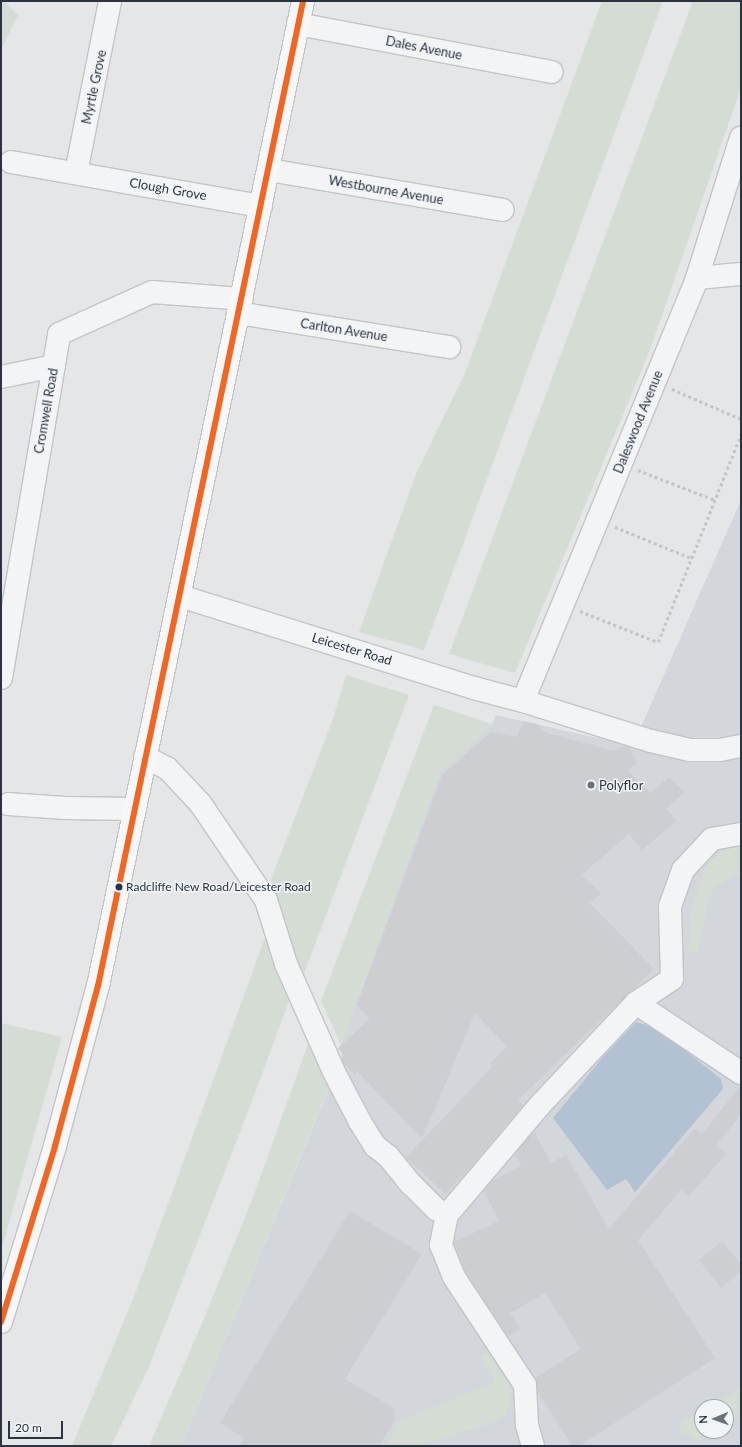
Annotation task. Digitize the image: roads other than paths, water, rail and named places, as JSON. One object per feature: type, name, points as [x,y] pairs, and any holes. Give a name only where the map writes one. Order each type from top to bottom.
[{"type":"main road","points":[[1,1322],[55,1146],[98,986],[303,1]]},
{"type":"street","name":"Myrtle Grove","points":[[76,173],[110,1]]},
{"type":"street","name":"Dales Avenue","points":[[298,24],[551,72]]},
{"type":"street","name":"Daleswood Avenue","points":[[523,701],[698,278],[741,138]]},
{"type":"street","name":"Clough Grove","points":[[11,162],[261,206]]},
{"type":"street","name":"Westbourne Avenue","points":[[269,170],[503,210]]},
{"type":"street","points":[[698,278],[741,274]]},
{"type":"street","name":"Cromwell Road","points":[[1,678],[59,334],[152,292],[240,306]]},
{"type":"street","name":"Carlton Avenue","points":[[240,306],[449,348]]},
{"type":"street","points":[[1,377],[54,366]]},
{"type":"street","name":"Leicester Road","points":[[180,596],[474,688],[523,701],[651,741],[690,750],[720,750],[741,746]]},
{"type":"street","points":[[145,757],[167,768],[200,803],[266,900],[286,964],[334,1072],[360,1122],[376,1146],[388,1156],[411,1184],[436,1209],[448,1215]]},
{"type":"street","points":[[8,804],[65,808],[135,809]]},
{"type":"street","points":[[533,1446],[527,1425],[525,1385],[454,1277],[441,1245],[448,1215],[538,1106],[636,1003],[672,979],[670,906],[683,870],[712,839],[741,834]]},
{"type":"street","points":[[636,1003],[741,1073]]},
{"type":"water","points":[[636,1022],[657,1028],[721,1079],[723,1089],[635,1192],[626,1179],[607,1190],[553,1118],[603,1057]]},
{"type":"place","name":"Polyflor","points":[[591,785]]},
{"type":"place","name":"Radcliffe New Road/Leicester Road","points":[[119,887]]}]
